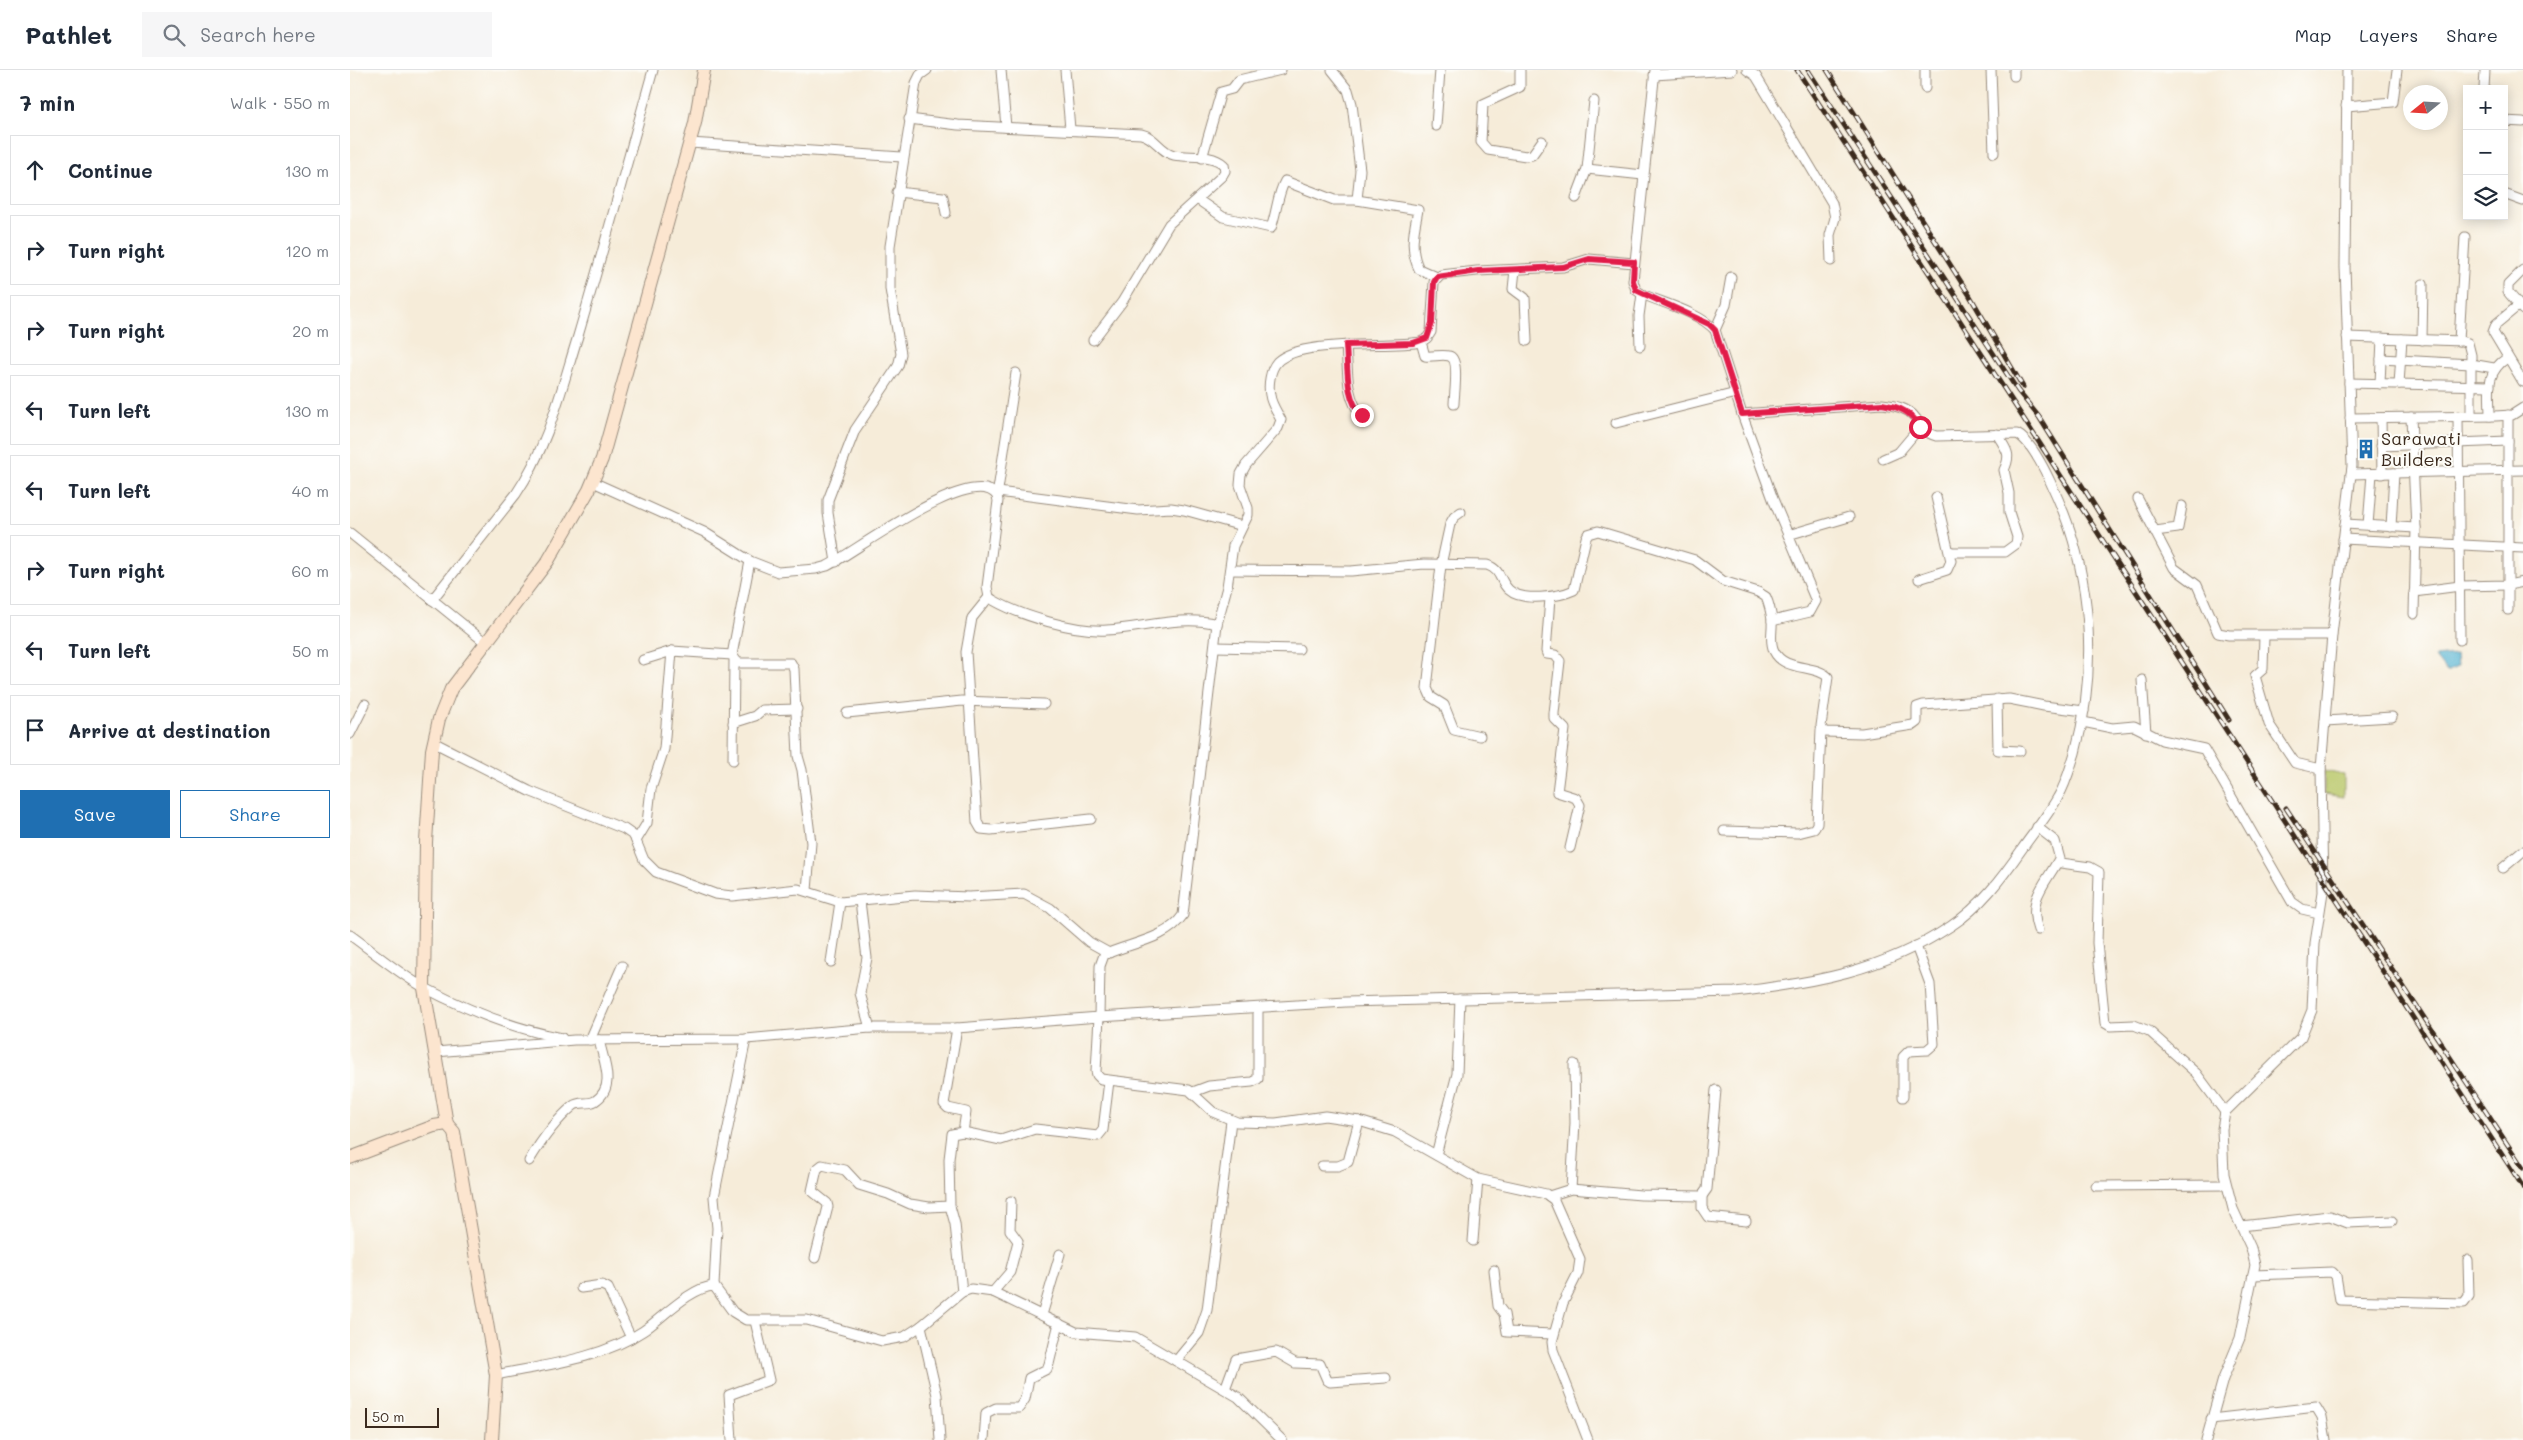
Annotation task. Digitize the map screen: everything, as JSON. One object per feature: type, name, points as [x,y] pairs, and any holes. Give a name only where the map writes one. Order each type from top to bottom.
[{"type":"street","points":[[432,600],[516,494],[544,441],[587,304],[653,70]]},
{"type":"street","points":[[492,1440],[496,1375],[454,1132],[447,1124],[424,988],[426,842],[434,742],[438,719],[451,689],[548,561],[592,482],[602,459],[690,143],[704,70]]},
{"type":"street","points":[[836,562],[828,513],[828,500],[855,430],[898,366],[901,354],[888,268],[902,157],[917,78],[927,70]]},
{"type":"street","points":[[1001,70],[1006,127]]},
{"type":"street","points":[[1065,70],[1070,130]]},
{"type":"street","points":[[1202,158],[1221,92],[1232,89],[1239,80],[1281,70]]},
{"type":"street","points":[[1332,70],[1348,90],[1352,104],[1360,170],[1357,200]]},
{"type":"street","points":[[1436,126],[1440,70]]},
{"type":"street","points":[[1520,70],[1520,87],[1483,104],[1481,142],[1488,150],[1526,156],[1532,155],[1542,141]]},
{"type":"street","points":[[1732,70],[1655,72],[1633,281],[1636,290],[1642,294],[1693,316],[1709,324],[1715,330],[1742,414],[1816,601],[1810,612],[1772,621]]},
{"type":"street","points":[[1747,70],[1756,76],[1832,203],[1835,218],[1830,235],[1831,261]]},
{"type":"street","points":[[1925,70],[1925,88]]},
{"type":"street","points":[[1991,70],[1994,153]]},
{"type":"street","points":[[2206,1440],[2226,1371],[2240,1338],[2253,1275],[2254,1256],[2226,1185],[2224,1174],[2222,1129],[2224,1112],[2301,1037],[2307,1027],[2312,1010],[2319,913],[2323,892],[2321,769],[2332,635],[2351,474],[2345,258],[2347,70]]},
{"type":"street","points":[[2346,106],[2393,102],[2397,70]]},
{"type":"street","points":[[2484,85],[2485,70]]},
{"type":"street","points":[[1576,198],[1588,169],[1594,101]]},
{"type":"street","points":[[909,119],[958,125],[1149,136],[1166,152],[1173,155],[1220,161],[1224,165],[1225,171],[1169,224],[1122,302],[1094,340]]},
{"type":"street","points":[[2508,120],[2523,122]]},
{"type":"street","points":[[690,143],[902,157]]},
{"type":"street","points":[[1588,169],[1643,175]]},
{"type":"street","points":[[1197,199],[1223,217],[1271,228],[1276,215],[1280,188],[1285,180],[1334,200],[1357,200],[1418,210],[1411,244],[1415,252],[1416,263],[1419,269],[1437,277],[1478,271],[1563,267],[1594,259],[1634,262]]},
{"type":"street","points":[[897,192],[943,197],[946,212]]},
{"type":"street","points":[[2508,195],[2523,201]]},
{"type":"street","points":[[2459,341],[2465,237]]},
{"type":"street","points":[[1515,270],[1513,289],[1523,295],[1526,301],[1526,341]]},
{"type":"street","points":[[2523,270],[2508,285],[2508,292],[2521,308],[2493,328],[2495,338],[2523,382]]},
{"type":"street","points":[[1437,277],[1434,282],[1430,332],[1427,338],[1421,342],[1346,345],[1289,356],[1276,364],[1272,371],[1269,393],[1280,420],[1278,428],[1246,464],[1241,474],[1240,485],[1248,508],[1248,515],[1233,546],[1230,570],[1217,624],[1216,647],[1183,915],[1176,924],[1143,942],[1104,956],[1100,966],[1096,1075],[1109,1081],[1178,1088],[1193,1092],[1213,1112],[1231,1121],[1248,1124],[1276,1123],[1325,1116],[1359,1121],[1395,1132],[1478,1179],[1549,1196],[1554,1200],[1560,1212],[1580,1259],[1578,1273],[1563,1303],[1552,1334],[1552,1350],[1588,1440]]},
{"type":"street","points":[[1715,330],[1726,305],[1731,277]]},
{"type":"street","points":[[2422,340],[2423,284]]},
{"type":"street","points":[[1640,346],[1639,316],[1642,294]]},
{"type":"street","points":[[2347,338],[2459,341],[2468,343],[2471,364],[2471,416]]},
{"type":"street","points":[[2380,384],[2382,338]]},
{"type":"street","points":[[2400,384],[2402,339]]},
{"type":"street","points":[[1421,342],[1425,356],[1450,356],[1454,358],[1456,365],[1454,404]]},
{"type":"street","points":[[1346,345],[1353,405],[1362,415]]},
{"type":"street","points":[[2490,416],[2490,386],[2494,368],[2507,358]]},
{"type":"street","points":[[2381,359],[2471,364],[2494,368]]},
{"type":"street","points":[[1016,373],[997,494],[987,587],[989,596],[999,604],[1030,616],[1095,631],[1194,619],[1217,624]]},
{"type":"street","points":[[2348,383],[2490,386]]},
{"type":"street","points":[[1616,423],[1736,393]]},
{"type":"street","points":[[436,1052],[574,1040],[746,1039],[870,1028],[957,1028],[1099,1017],[1258,1008],[1460,999],[1652,996],[1735,992],[1794,985],[1857,971],[1916,946],[1951,926],[1978,904],[2003,877],[2059,796],[2069,772],[2083,722],[2089,663],[2085,588],[2071,533],[2033,448],[2024,438],[2017,434],[1936,436],[1926,433],[1912,415],[1893,406],[1882,404],[1742,414]]},
{"type":"street","points":[[2350,418],[2508,415],[2523,408]]},
{"type":"street","points":[[2508,415],[2508,610]]},
{"type":"street","points":[[2458,416],[2460,640]]},
{"type":"street","points":[[2411,417],[2416,528],[2414,614]]},
{"type":"street","points":[[2381,418],[2382,474]]},
{"type":"street","points":[[1883,459],[1899,452],[1920,427]]},
{"type":"street","points":[[1950,552],[2005,552],[2016,544],[2017,537],[2009,512],[2010,494],[2004,474],[2010,460],[1997,434]]},
{"type":"street","points":[[2381,446],[2508,441]]},
{"type":"street","points":[[2351,474],[2523,470]]},
{"type":"street","points":[[2391,526],[2394,473]]},
{"type":"street","points":[[2368,525],[2372,474]]},
{"type":"street","points":[[592,482],[704,532],[750,561],[778,572],[816,570],[836,562],[881,532],[939,499],[961,492],[982,489],[997,494],[1138,510],[1170,508],[1242,526]]},
{"type":"street","points":[[1920,579],[1947,570],[1951,562],[1936,497]]},
{"type":"street","points":[[2138,499],[2174,568],[2198,584],[2218,633],[2264,636],[2332,635]]},
{"type":"street","points":[[2155,531],[2178,528],[2182,506]]},
{"type":"street","points":[[1461,512],[1454,517],[1450,524],[1441,564],[1430,654],[1428,693],[1444,705],[1454,730],[1480,736]]},
{"type":"street","points":[[1788,534],[1849,517]]},
{"type":"street","points":[[2345,524],[2416,528]]},
{"type":"street","points":[[1230,570],[1351,571],[1424,564],[1487,565],[1501,574],[1511,592],[1518,595],[1550,598],[1570,592],[1576,587],[1586,538],[1588,534],[1598,532],[1695,560],[1723,581],[1763,594],[1768,603],[1772,621],[1772,642],[1776,655],[1795,666],[1824,674],[1828,678],[1821,730],[1817,824],[1814,829],[1798,833],[1724,831]]},
{"type":"street","points":[[350,533],[486,643]]},
{"type":"street","points":[[2343,540],[2523,548]]},
{"type":"street","points":[[733,760],[733,658],[750,561]]},
{"type":"street","points":[[2414,592],[2460,586],[2508,586],[2523,582]]},
{"type":"street","points":[[989,596],[972,618],[967,635],[966,652],[977,822],[981,828],[990,830],[1091,820]]},
{"type":"street","points":[[1550,598],[1546,651],[1547,654],[1555,656],[1560,661],[1554,718],[1565,730],[1556,787],[1560,794],[1576,798],[1580,804],[1570,848]]},
{"type":"street","points":[[2264,636],[2262,671],[2255,676],[2269,724],[2295,763],[2321,769]]},
{"type":"street","points":[[1216,647],[1299,649]]},
{"type":"street","points":[[636,840],[647,823],[651,789],[664,749],[672,651]]},
{"type":"street","points":[[644,660],[672,651],[733,658],[742,664],[790,663],[794,669],[798,756],[802,770],[811,843],[807,890]]},
{"type":"street","points":[[2142,680],[2146,733]]},
{"type":"street","points":[[1821,730],[1843,733],[1879,732],[1915,724],[1916,710],[1919,705],[1997,699],[2018,699],[2044,706],[2084,711]]},
{"type":"street","points":[[1997,699],[1998,750],[2020,750]]},
{"type":"street","points":[[847,713],[969,701],[1044,704]]},
{"type":"street","points":[[350,734],[365,704]]},
{"type":"street","points":[[733,723],[755,716],[762,710],[797,709]]},
{"type":"street","points":[[2325,721],[2392,716]]},
{"type":"street","points":[[2083,722],[2112,728],[2130,725],[2162,740],[2204,749],[2292,902],[2302,909],[2319,913]]},
{"type":"street","points":[[434,742],[529,791],[624,829],[636,840],[644,860],[656,872],[715,894],[732,896],[798,889],[807,890],[840,902],[915,895],[969,897],[1024,894],[1050,908],[1089,942],[1108,953]]},
{"type":"street","points":[[2037,827],[2055,841],[2059,860],[2066,865],[2096,869],[2100,876],[2097,951],[2105,1023],[2110,1026],[2134,1026],[2149,1031],[2196,1073],[2224,1112]]},
{"type":"street","points":[[2503,868],[2523,851]]},
{"type":"street","points":[[2038,930],[2034,918],[2034,902],[2059,860]]},
{"type":"street","points":[[860,901],[867,958],[860,993],[870,1028]]},
{"type":"street","points":[[830,962],[840,902]]},
{"type":"street","points":[[350,935],[424,988],[491,1017],[537,1033],[574,1040]]},
{"type":"street","points":[[1903,1097],[1903,1057],[1909,1051],[1927,1050],[1934,1044],[1930,984],[1916,946]]},
{"type":"street","points":[[529,1161],[544,1138],[573,1106],[596,1100],[607,1087],[608,1078],[594,1040],[622,966]]},
{"type":"street","points":[[1436,1155],[1457,1074],[1460,999]]},
{"type":"street","points":[[1193,1092],[1209,1086],[1252,1082],[1258,1078],[1258,1008]]},
{"type":"street","points":[[957,1028],[944,1104],[948,1108],[966,1112],[963,1132]]},
{"type":"street","points":[[746,1039],[714,1197],[717,1228],[714,1286],[733,1312],[740,1318],[756,1321],[807,1320],[882,1341],[904,1337],[921,1326],[962,1292],[971,1290],[993,1292],[1082,1333],[1127,1335],[1135,1338],[1225,1389],[1252,1409],[1282,1440]]},
{"type":"street","points":[[1571,1189],[1575,1123],[1574,1064]]},
{"type":"street","points":[[962,1292],[955,1224],[950,1206],[949,1159],[954,1133],[963,1132],[1001,1140],[1036,1129],[1098,1136],[1103,1130],[1109,1081]]},
{"type":"street","points":[[1716,1090],[1707,1189],[1702,1196],[1702,1208],[1708,1217],[1746,1221]]},
{"type":"street","points":[[1176,1361],[1199,1333],[1207,1310],[1231,1121]]},
{"type":"street","points":[[1322,1166],[1338,1166],[1348,1162],[1359,1121]]},
{"type":"street","points":[[350,1158],[434,1126],[447,1124]]},
{"type":"street","points":[[815,1258],[828,1207],[812,1191],[817,1169],[822,1165],[845,1170],[859,1185],[888,1194],[910,1204],[929,1207],[950,1206]]},
{"type":"street","points":[[1473,1241],[1478,1179]]},
{"type":"street","points":[[2096,1186],[2226,1185]]},
{"type":"street","points":[[1549,1196],[1571,1189],[1641,1195],[1702,1196]]},
{"type":"street","points":[[993,1292],[1010,1272],[1018,1241],[1010,1230],[1011,1201]]},
{"type":"street","points":[[2241,1226],[2330,1216],[2348,1223],[2392,1221]]},
{"type":"street","points":[[1042,1315],[1060,1254]]},
{"type":"street","points":[[2253,1275],[2332,1272],[2336,1276],[2340,1300],[2464,1303],[2469,1296],[2468,1260]]},
{"type":"street","points":[[1494,1270],[1498,1306],[1504,1314],[1508,1332],[1552,1334]]},
{"type":"street","points":[[582,1288],[602,1286],[608,1288],[630,1338]]},
{"type":"street","points":[[496,1375],[565,1360],[618,1344],[630,1338],[692,1294],[714,1286]]},
{"type":"street","points":[[732,1440],[729,1395],[769,1380],[756,1321]]},
{"type":"street","points":[[984,1440],[986,1413],[996,1408],[1019,1408],[1025,1399],[1031,1375],[1042,1371],[1049,1364],[1059,1323]]},
{"type":"street","points":[[921,1326],[938,1400],[940,1440]]},
{"type":"street","points":[[1225,1389],[1236,1359],[1276,1352],[1295,1363],[1320,1364],[1327,1380],[1330,1382],[1386,1378]]},
{"type":"street","points":[[2211,1419],[2316,1407],[2322,1417],[2326,1440]]},
{"type":"green space","points":[[2324,771],[2344,775],[2344,797],[2324,794]]},
{"type":"water","points":[[2456,655],[2457,667],[2447,672],[2435,657]]},
{"type":"railway","points":[[1797,70],[2523,1187]]},
{"type":"railway","points":[[1808,70],[2018,391],[2039,417],[2229,720]]},
{"type":"railway","points":[[1827,70],[1970,296],[2023,387]]},
{"type":"railway","points":[[2286,808],[2523,1168]]},
{"type":"place","name":"Sarawati Builders","points":[[2366,449]]},
{"type":"route","points":[[1362,415],[1353,405],[1346,345],[1389,342],[1413,343],[1421,342],[1427,338],[1432,323],[1434,282],[1437,277],[1478,271],[1563,267],[1589,259],[1600,258],[1634,262],[1633,281],[1636,290],[1709,324],[1715,330],[1742,414],[1882,404],[1903,409],[1912,415],[1920,427]]}]
